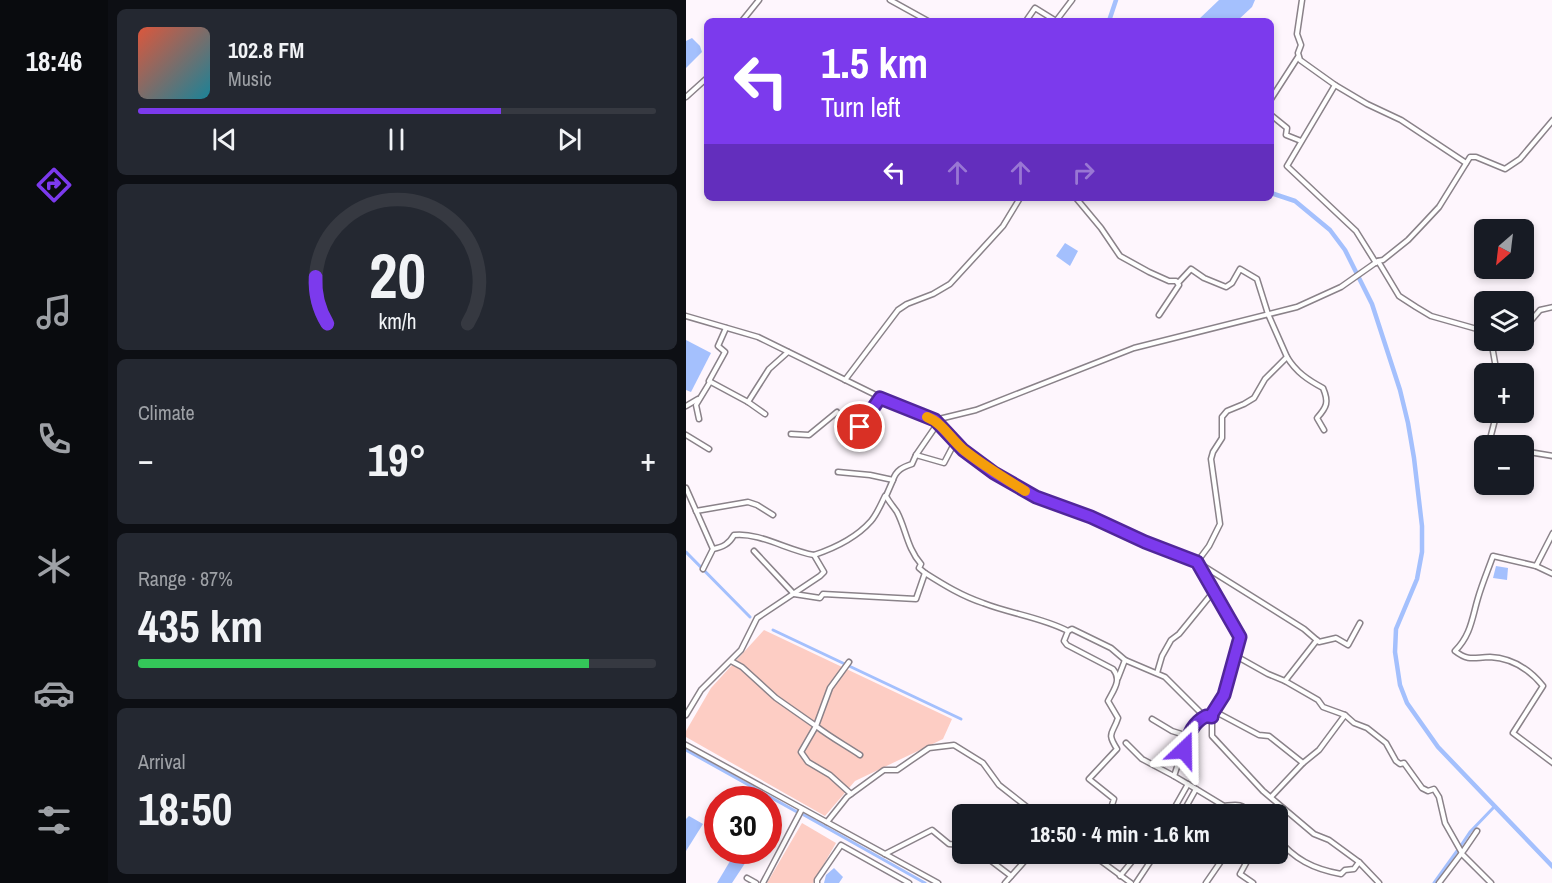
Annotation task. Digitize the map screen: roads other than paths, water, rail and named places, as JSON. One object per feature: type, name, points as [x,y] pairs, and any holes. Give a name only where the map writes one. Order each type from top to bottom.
[{"type":"street","points":[[744,18],[759,0]]},
{"type":"street","points":[[890,0],[923,18]]},
{"type":"street","points":[[1058,18],[1072,0]]},
{"type":"street","points":[[1274,94],[1298,57],[1301,45],[1297,28],[1302,0]]},
{"type":"street","points":[[1028,18],[1035,8],[1051,18]]},
{"type":"street","points":[[1298,57],[1335,85],[1401,120],[1466,163]]},
{"type":"street","points":[[686,97],[704,81]]},
{"type":"street","points":[[1335,85],[1287,166],[1356,231],[1399,296],[1431,316],[1474,328]]},
{"type":"street","points":[[1274,118],[1287,128],[1286,135],[1301,141]]},
{"type":"street","points":[[703,569],[713,549],[731,542],[734,535],[746,534],[814,555],[834,548],[871,521],[886,496],[895,474],[912,464],[936,422],[976,410],[1134,348],[1297,307],[1341,288],[1408,240],[1439,207],[1466,163],[1473,156],[1500,169],[1508,168],[1520,159],[1553,120]]},
{"type":"street","points":[[845,380],[898,310],[950,284],[1003,226],[1018,201]]},
{"type":"street","points":[[1078,201],[1120,256],[1149,272],[1178,283]]},
{"type":"street","points":[[1159,315],[1179,285],[1178,283],[1191,269],[1204,278],[1226,287],[1232,284],[1239,270],[1257,279],[1268,314],[1293,367],[1305,378],[1323,388],[1327,403],[1324,411],[1317,418],[1324,430]]},
{"type":"street","points":[[1534,317],[1540,310],[1553,307]]},
{"type":"street","points":[[686,316],[758,337],[880,398],[936,422],[955,442],[994,473],[1036,497],[1091,517],[1145,542],[1197,562],[1304,629],[1319,642],[1336,638],[1348,645],[1360,623]]},
{"type":"street","points":[[699,418],[696,405],[725,352],[718,346],[726,327]]},
{"type":"street","points":[[748,402],[769,369],[788,352]]},
{"type":"street","points":[[1197,562],[1209,546],[1220,524],[1211,459],[1222,438],[1222,417],[1227,411],[1254,398],[1265,379],[1287,357]]},
{"type":"street","points":[[710,382],[748,402],[765,414]]},
{"type":"street","points":[[686,406],[700,397]]},
{"type":"street","points":[[860,427],[880,398]]},
{"type":"street","points":[[791,434],[809,435],[837,412]]},
{"type":"street","points":[[686,435],[709,449]]},
{"type":"street","points":[[916,455],[944,463],[955,442]]},
{"type":"street","points":[[1534,453],[1553,456]]},
{"type":"street","points":[[838,472],[893,480]]},
{"type":"street","points":[[686,488],[713,549]]},
{"type":"street","points":[[886,496],[896,511],[906,540],[921,564],[919,567],[925,573],[949,589],[984,604],[1027,615],[1068,632]]},
{"type":"street","points":[[696,511],[748,502],[773,515]]},
{"type":"street","points":[[1536,566],[1553,533]]},
{"type":"street","points":[[754,551],[794,594],[820,598],[823,594],[916,599],[925,573]]},
{"type":"street","points":[[686,715],[701,690],[746,644],[757,618],[824,572],[814,555]]},
{"type":"street","points":[[1553,574],[1536,566],[1493,556],[1478,597],[1472,624],[1455,651],[1473,660],[1490,657],[1514,662],[1539,681],[1543,686],[1514,733],[1553,763]]},
{"type":"street","points":[[1197,562],[1240,637],[1224,695],[1212,717],[1212,736],[1271,796],[1314,834],[1330,840],[1359,862],[1379,883]]},
{"type":"street","points":[[1157,673],[1162,656],[1171,640],[1179,634],[1214,590]]},
{"type":"street","points":[[1118,678],[1113,669],[1067,645],[1064,641],[1068,632],[1072,629],[1094,639],[1111,648],[1112,652],[1125,660],[1165,677],[1201,712],[1203,718]]},
{"type":"street","points":[[1285,681],[1317,640]]},
{"type":"street","points":[[1236,656],[1318,700],[1324,707],[1345,715],[1386,743],[1396,761],[1400,764],[1404,763],[1422,788],[1428,791],[1434,789],[1439,796],[1445,823],[1462,853],[1491,883]]},
{"type":"street","points":[[1112,804],[1114,799],[1089,779],[1117,749],[1110,738],[1110,733],[1118,718],[1108,701],[1125,660]]},
{"type":"street","points":[[731,661],[742,667],[776,698],[829,737],[834,737],[860,755]]},
{"type":"street","points":[[850,662],[830,688],[816,726],[801,752],[808,762],[830,776],[851,794]]},
{"type":"street","points":[[1214,711],[1259,735],[1269,736],[1303,763]]},
{"type":"street","points":[[1271,796],[1319,750],[1345,715]]},
{"type":"street","points":[[1174,776],[1191,728],[1206,716],[1212,717]]},
{"type":"street","points":[[1152,720],[1172,731],[1188,736]]},
{"type":"street","points":[[1126,743],[1142,759],[1221,804]]},
{"type":"street","points":[[686,745],[938,883]]},
{"type":"street","points":[[827,822],[851,794],[884,770],[898,770],[929,748],[954,745],[983,763],[999,785],[1023,804]]},
{"type":"street","points":[[1177,804],[1188,784]]},
{"type":"street","points":[[1188,804],[1196,789]]},
{"type":"street","points":[[763,883],[803,809]]},
{"type":"street","points":[[885,854],[932,830],[952,844]]},
{"type":"street","points":[[1439,883],[1476,831]]},
{"type":"street","points":[[817,883],[841,845],[909,883]]},
{"type":"street","points":[[1288,852],[1298,859],[1341,874],[1345,870],[1354,869],[1359,862]]},
{"type":"street","points":[[995,864],[1011,876]]},
{"type":"street","points":[[1005,883],[1022,864]]},
{"type":"street","points":[[1105,864],[1131,883]]},
{"type":"street","points":[[1121,876],[1130,864]]},
{"type":"street","points":[[1136,883],[1149,864]]},
{"type":"street","points":[[1206,883],[1219,864]]},
{"type":"street","points":[[1246,864],[1240,874],[1253,883]]},
{"type":"street","points":[[747,878],[756,883]]},
{"type":"water","points":[[1219,0],[1255,0],[1252,7],[1240,18],[1200,18]]},
{"type":"water","points":[[692,38],[700,46],[702,52],[686,68],[686,41]]},
{"type":"water","points":[[1065,243],[1078,251],[1070,266],[1056,256]]},
{"type":"water","points":[[686,340],[711,353],[691,392],[686,390]]},
{"type":"water","points":[[1496,566],[1508,568],[1507,580],[1493,578]]},
{"type":"water","points":[[689,816],[703,824],[686,851],[686,819]]},
{"type":"water","points":[[728,864],[744,864],[732,883],[717,883]]},
{"type":"water","points":[[834,868],[843,877],[839,883],[824,883],[826,875]]},
{"type":"waterway","points":[[1110,18],[1116,0]]},
{"type":"waterway","points":[[1274,194],[1295,201],[1330,230],[1345,250],[1372,304],[1400,390],[1414,458],[1422,526],[1422,552],[1417,579],[1396,629],[1395,652],[1400,685],[1407,703],[1438,747],[1553,867]]},
{"type":"waterway","points":[[686,552],[750,617]]},
{"type":"waterway","points":[[773,630],[961,719]]},
{"type":"waterway","points":[[686,750],[797,812]]},
{"type":"waterway","points":[[1460,847],[1470,832],[1495,806]]},
{"type":"waterway","points":[[804,815],[925,883]]},
{"type":"waterway","points":[[1434,883],[1457,851]]}]
